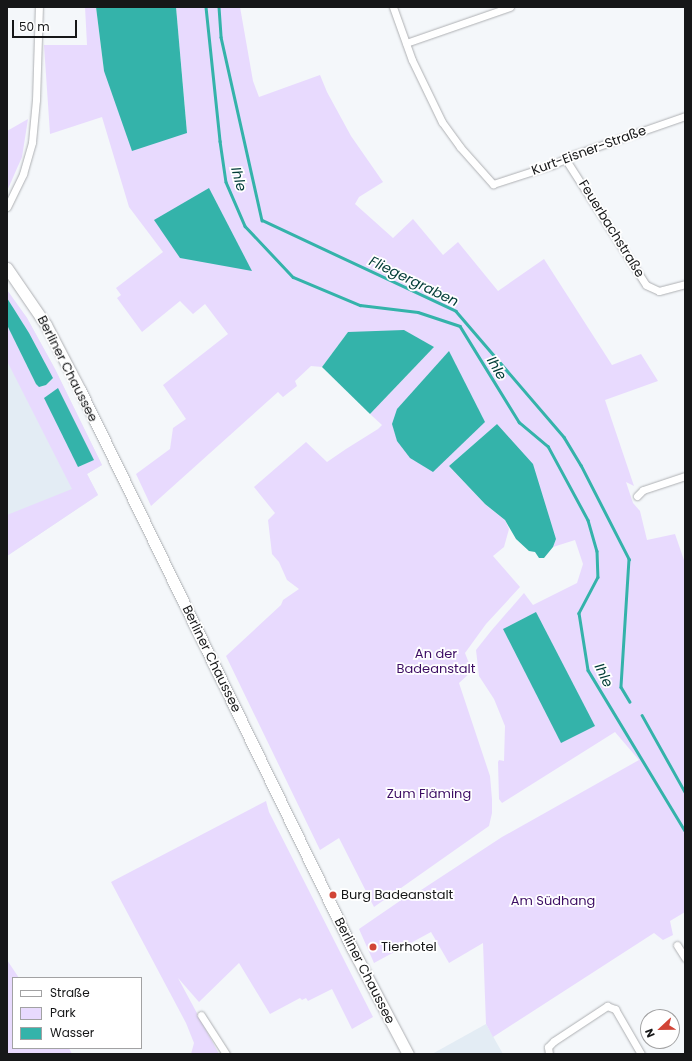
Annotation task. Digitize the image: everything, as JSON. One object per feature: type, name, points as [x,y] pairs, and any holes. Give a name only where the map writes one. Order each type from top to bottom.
[{"type":"main road","name":"Berliner Chaussee","points":[[7,268],[39,314],[80,390],[352,948],[408,1054]]},
{"type":"street","points":[[7,207],[23,174],[32,142],[36,100],[39,7]]},
{"type":"street","points":[[393,7],[406,44],[510,7]]},
{"type":"street","name":"Kurt-Eisner-Straße","points":[[406,44],[426,91],[442,122],[460,147],[493,184],[566,160],[576,154],[685,116]]},
{"type":"street","name":"Feuerbachstraße","points":[[566,160],[646,285],[659,291],[685,284]]},
{"type":"street","points":[[638,496],[643,490],[685,476]]},
{"type":"street","points":[[677,945],[685,958]]},
{"type":"street","points":[[549,1054],[548,1047],[554,1040],[603,1008],[611,1006],[615,1009],[641,1054]]},
{"type":"street","points":[[201,1015],[226,1054]]},
{"type":"shaded area","points":[[7,290],[27,318],[55,369],[102,465],[87,474],[98,495],[7,556]]},
{"type":"shaded area","points":[[486,1024],[503,1054],[432,1054]]},
{"type":"green space","points":[[85,7],[96,7],[104,71],[187,132],[176,7],[240,7],[253,81],[259,97],[320,75],[327,92],[351,136],[383,182],[359,197],[355,204],[393,238],[413,219],[443,255],[458,242],[498,291],[544,259],[612,365],[641,354],[658,381],[605,400],[634,486],[626,482],[633,503],[640,511],[647,540],[675,534],[685,563],[685,912],[670,921],[673,935],[663,940],[654,933],[493,1037],[486,1024],[483,943],[449,963],[431,932],[374,963],[359,929],[410,894],[412,896],[502,837],[639,760],[615,732],[502,803],[499,799],[498,762],[499,760],[504,761],[505,726],[494,699],[479,676],[476,650],[524,593],[533,605],[577,583],[583,564],[575,540],[553,547],[556,539],[497,424],[449,466],[485,504],[505,520],[509,529],[504,547],[493,556],[520,587],[486,624],[465,653],[472,671],[459,683],[490,776],[492,813],[489,826],[374,907],[339,838],[320,850],[226,656],[281,605],[283,600],[299,589],[287,580],[279,562],[272,554],[268,520],[275,513],[254,487],[306,442],[327,462],[378,429],[382,425],[370,414],[434,347],[348,332],[322,367],[311,366],[295,381],[297,386],[283,397],[278,392],[151,506],[136,474],[170,449],[173,428],[186,419],[163,385],[228,334],[205,304],[193,314],[180,301],[142,332],[117,298],[121,295],[116,288],[163,252],[129,207],[102,117],[50,134],[44,45],[87,45]]},
{"type":"green space","points":[[28,119],[22,157],[7,191],[7,131]]},
{"type":"green space","points":[[7,290],[27,318],[55,369],[102,465],[87,474],[98,495],[7,556],[7,515],[72,489],[7,361],[7,325],[36,384],[42,387],[53,378],[29,333],[7,298]],"holes":[[[58,388],[94,460],[78,467]]]},
{"type":"green space","points":[[266,801],[269,812],[373,1017],[352,1029],[332,989],[308,1001],[306,998],[302,1000],[300,998],[270,1014],[239,963],[199,1002],[178,978],[219,1054],[191,1054],[194,1043],[186,1023],[111,882]]},
{"type":"green space","points":[[7,960],[18,977],[12,977],[12,1049],[70,1049],[72,1054],[7,1054]]},
{"type":"water","points":[[96,7],[176,7],[187,133],[132,151],[104,71]]},
{"type":"water","points":[[209,188],[252,271],[180,258],[154,220]]},
{"type":"water","points":[[7,298],[29,333],[53,378],[46,385],[39,387],[36,384],[7,325]]},
{"type":"water","points":[[404,330],[434,347],[370,414],[322,367],[348,332]]},
{"type":"water","points":[[449,351],[485,422],[433,472],[410,458],[397,441],[392,424],[397,409]]},
{"type":"water","points":[[58,388],[94,460],[78,467],[44,398]]},
{"type":"water","points":[[497,424],[533,464],[556,539],[553,547],[544,558],[539,558],[535,552],[529,551],[516,539],[505,520],[485,504],[449,466]]},
{"type":"water","points":[[536,612],[595,726],[561,743],[503,629]]},
{"type":"waterway","name":"Ihle","points":[[206,7],[220,141],[226,182],[245,226],[293,277],[360,305],[418,312],[460,326],[519,422],[548,446],[588,520],[597,551],[598,577],[579,613],[588,670],[685,831]]},
{"type":"waterway","name":"Fliegergraben","points":[[219,7],[221,37],[262,220],[456,311],[564,437],[581,465],[629,559],[621,687],[630,702]]},
{"type":"waterway","name":"Fliegergraben","points":[[642,715],[685,792]]},
{"type":"place","name":"Burg Badeanstalt","points":[[333,895]]},
{"type":"place","name":"Tierhotel","points":[[373,947]]},
{"type":"park label","name":"An der Badeanstalt","points":[[436,662]]},
{"type":"park label","name":"Zum Fläming","points":[[429,794]]},
{"type":"park label","name":"Am Südhang","points":[[553,901]]}]
